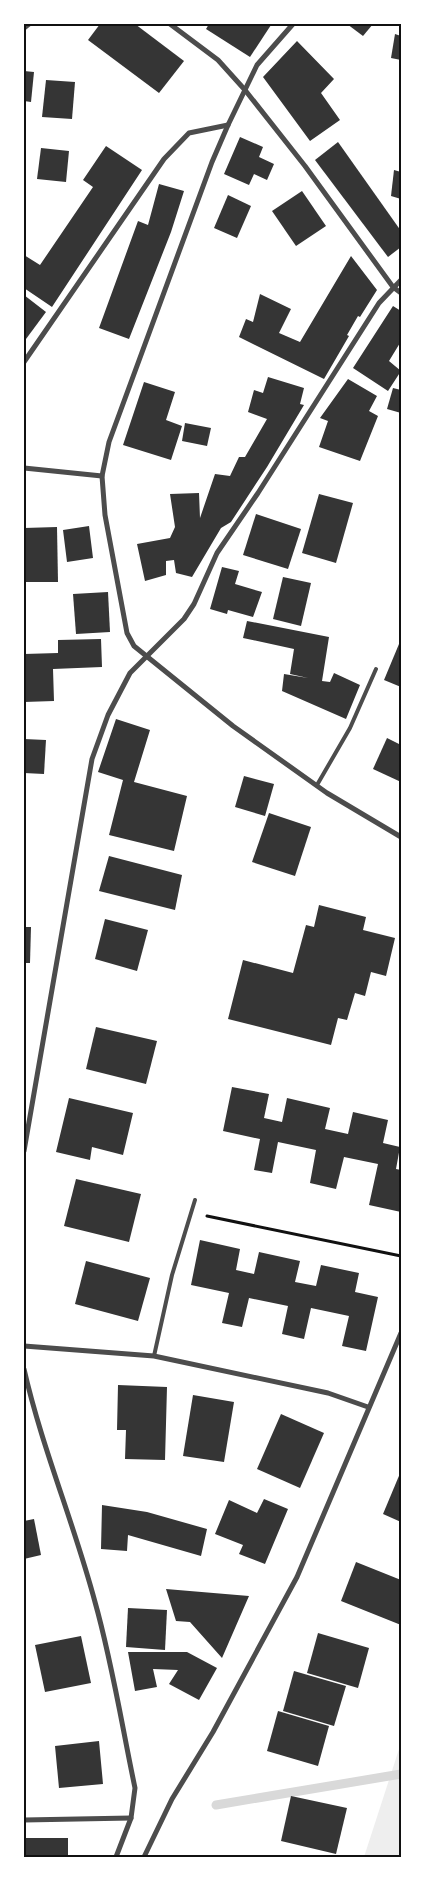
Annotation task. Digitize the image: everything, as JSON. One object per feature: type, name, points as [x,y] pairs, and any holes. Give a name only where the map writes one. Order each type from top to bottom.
[{"type":"street","points":[[24,28],[29,24]]},
{"type":"street","points":[[170,24],[218,60],[245,90],[305,166],[393,287],[401,292]]},
{"type":"street","points":[[293,24],[257,66],[228,125],[116,422],[102,476],[105,515],[127,633],[134,646],[233,726],[317,785],[401,837]]},
{"type":"street","points":[[24,362],[164,159],[190,134],[228,125]]},
{"type":"street","points":[[24,1151],[92,759],[108,715],[130,673],[145,655],[184,619],[194,604],[217,553],[258,493],[379,303],[401,280]]},
{"type":"street","points":[[24,468],[102,476]]},
{"type":"street","points":[[144,1857],[172,1799],[213,1732],[297,1577],[401,1333]]},
{"type":"street","points":[[24,1346],[154,1356],[328,1393],[368,1407]]},
{"type":"street","points":[[24,1369],[35,1418],[74,1530],[96,1603],[135,1788],[131,1818],[116,1857]]},
{"type":"street","points":[[24,1820],[131,1818]]},
{"type":"lane","points":[[317,785],[350,728],[376,669]]},
{"type":"lane","points":[[154,1356],[172,1275],[196,1200]]},
{"type":"path","points":[[191,1213],[401,1256]]},
{"type":"shaded area","points":[[401,1743],[401,1857],[364,1857]]},
{"type":"building","points":[[100,24],[135,24],[184,61],[159,93],[88,40]]},
{"type":"building","points":[[209,24],[271,25],[250,57],[206,29]]},
{"type":"building","points":[[347,24],[373,24],[363,36]]},
{"type":"building","points":[[395,34],[401,36],[401,60],[391,58]]},
{"type":"building","points":[[297,41],[334,79],[321,93],[340,120],[310,141],[263,77]]},
{"type":"building","points":[[24,71],[34,72],[31,102],[24,101]]},
{"type":"building","points":[[46,80],[75,82],[72,119],[42,117]]},
{"type":"building","points":[[240,137],[263,147],[259,157],[274,164],[267,180],[254,174],[249,185],[224,174]]},
{"type":"building","points":[[338,142],[401,231],[401,247],[388,257],[315,160]]},
{"type":"building","points":[[106,146],[142,170],[52,307],[24,288],[24,255],[40,265],[93,187],[83,180]]},
{"type":"building","points":[[41,148],[69,151],[66,182],[37,179]]},
{"type":"building","points":[[394,170],[401,172],[401,199],[391,196]]},
{"type":"building","points":[[159,184],[184,191],[171,232],[129,339],[99,328],[138,221],[148,225]]},
{"type":"building","points":[[302,191],[326,226],[296,246],[272,211]]},
{"type":"building","points":[[228,195],[251,206],[237,238],[214,228]]},
{"type":"building","points":[[351,256],[377,290],[360,317],[358,316],[347,335],[349,336],[324,379],[239,337],[246,319],[253,322],[260,294],[291,309],[279,333],[300,342]]},
{"type":"building","points":[[24,295],[46,312],[26,339],[24,337]]},
{"type":"building","points":[[393,306],[401,311],[401,344],[389,361],[401,371],[388,391],[353,368]]},
{"type":"building","points":[[268,377],[304,388],[300,404],[304,405],[267,467],[231,522],[221,528],[192,577],[176,573],[174,560],[166,561],[166,575],[145,581],[137,544],[170,538],[175,527],[170,494],[199,493],[200,518],[215,474],[230,476],[239,457],[245,457],[267,419],[248,412],[254,390],[263,393]]},
{"type":"building","points":[[348,379],[377,396],[369,411],[378,416],[360,461],[319,447],[328,421],[320,418]]},
{"type":"building","points":[[144,382],[175,392],[166,420],[182,426],[171,460],[123,445]]},
{"type":"building","points":[[393,388],[401,390],[401,413],[387,409]]},
{"type":"building","points":[[185,423],[211,428],[207,446],[182,441]]},
{"type":"building","points":[[319,494],[353,503],[336,563],[302,553]]},
{"type":"building","points":[[256,514],[301,529],[288,569],[243,555]]},
{"type":"building","points":[[89,526],[93,558],[67,562],[63,530]]},
{"type":"building","points":[[57,527],[58,582],[24,582],[24,528]]},
{"type":"building","points":[[222,567],[239,571],[235,584],[262,592],[253,617],[228,610],[227,614],[210,609]]},
{"type":"building","points":[[283,577],[311,583],[301,626],[273,619]]},
{"type":"building","points":[[108,592],[110,632],[76,634],[73,594]]},
{"type":"building","points":[[247,621],[329,637],[322,681],[330,682],[334,673],[360,685],[346,719],[282,691],[284,674],[308,678],[290,674],[294,649],[243,638]]},
{"type":"building","points":[[101,639],[102,667],[53,669],[54,701],[24,702],[24,654],[58,653],[58,640]]},
{"type":"building","points":[[399,644],[401,645],[401,687],[384,680]]},
{"type":"building","points":[[116,719],[150,730],[134,782],[187,796],[174,851],[109,835],[123,780],[98,772]]},
{"type":"building","points":[[387,738],[401,745],[401,782],[373,769]]},
{"type":"building","points":[[24,739],[46,740],[44,774],[24,773]]},
{"type":"building","points":[[244,776],[274,784],[265,816],[235,807]]},
{"type":"building","points":[[269,813],[311,827],[295,876],[252,862]]},
{"type":"building","points":[[109,856],[182,875],[175,910],[99,891]]},
{"type":"building","points":[[319,905],[366,917],[363,930],[395,938],[386,976],[371,972],[365,996],[355,993],[347,1020],[338,1018],[331,1045],[228,1019],[243,960],[293,973],[306,925],[314,927]]},
{"type":"building","points":[[105,919],[148,930],[137,971],[95,959]]},
{"type":"building","points":[[24,927],[31,927],[30,963],[24,963]]},
{"type":"building","points":[[96,1027],[157,1041],[146,1084],[86,1069]]},
{"type":"building","points":[[232,1087],[269,1094],[264,1118],[282,1122],[287,1098],[330,1108],[325,1129],[348,1134],[353,1112],[388,1120],[383,1143],[400,1147],[396,1169],[401,1170],[401,1212],[369,1205],[378,1164],[344,1157],[336,1189],[310,1183],[316,1150],[278,1142],[272,1173],[254,1170],[260,1139],[223,1131]]},
{"type":"building","points":[[69,1098],[133,1113],[123,1155],[92,1147],[90,1160],[56,1152]]},
{"type":"building","points":[[76,1179],[141,1194],[129,1242],[64,1226]]},
{"type":"building","points":[[200,1240],[240,1249],[236,1270],[254,1274],[259,1252],[300,1261],[295,1282],[316,1286],[321,1265],[359,1273],[355,1292],[378,1297],[366,1351],[342,1346],[349,1316],[311,1308],[304,1339],[282,1334],[288,1306],[249,1298],[242,1327],[222,1323],[229,1293],[191,1285]]},
{"type":"building","points":[[86,1261],[150,1278],[138,1321],[75,1304]]},
{"type":"building","points":[[118,1385],[167,1387],[165,1460],[125,1459],[126,1430],[117,1430]]},
{"type":"building","points":[[193,1395],[234,1402],[224,1462],[183,1456]]},
{"type":"building","points":[[281,1414],[324,1433],[300,1488],[257,1469]]},
{"type":"building","points":[[401,1471],[401,1522],[383,1514]]},
{"type":"building","points":[[264,1499],[288,1509],[265,1564],[239,1554],[243,1545],[215,1534],[229,1500],[257,1513]]},
{"type":"building","points":[[102,1505],[147,1512],[207,1529],[201,1556],[128,1535],[127,1551],[101,1549]]},
{"type":"building","points":[[34,1519],[41,1555],[24,1559],[24,1521]]},
{"type":"building","points":[[356,1562],[401,1580],[401,1625],[341,1601]]},
{"type":"building","points":[[166,1589],[249,1596],[222,1658],[190,1622],[176,1621]]},
{"type":"building","points":[[128,1608],[167,1610],[165,1650],[126,1647]]},
{"type":"building","points":[[318,1633],[369,1648],[358,1688],[307,1673]]},
{"type":"building","points":[[81,1636],[91,1683],[45,1692],[35,1645]]},
{"type":"building","points":[[128,1652],[187,1652],[217,1668],[199,1700],[169,1684],[178,1670],[153,1669],[157,1687],[135,1691]]},
{"type":"building","points":[[294,1671],[346,1686],[334,1726],[283,1711]]},
{"type":"building","points":[[278,1711],[329,1726],[318,1766],[267,1751]]},
{"type":"building","points":[[99,1741],[103,1784],[59,1788],[55,1746]]},
{"type":"building","points":[[291,1796],[347,1808],[336,1854],[281,1841]]},
{"type":"building","points":[[24,1838],[68,1838],[68,1857],[24,1857]]},
{"type":"waterway","points":[[216,1805],[401,1774]]}]
